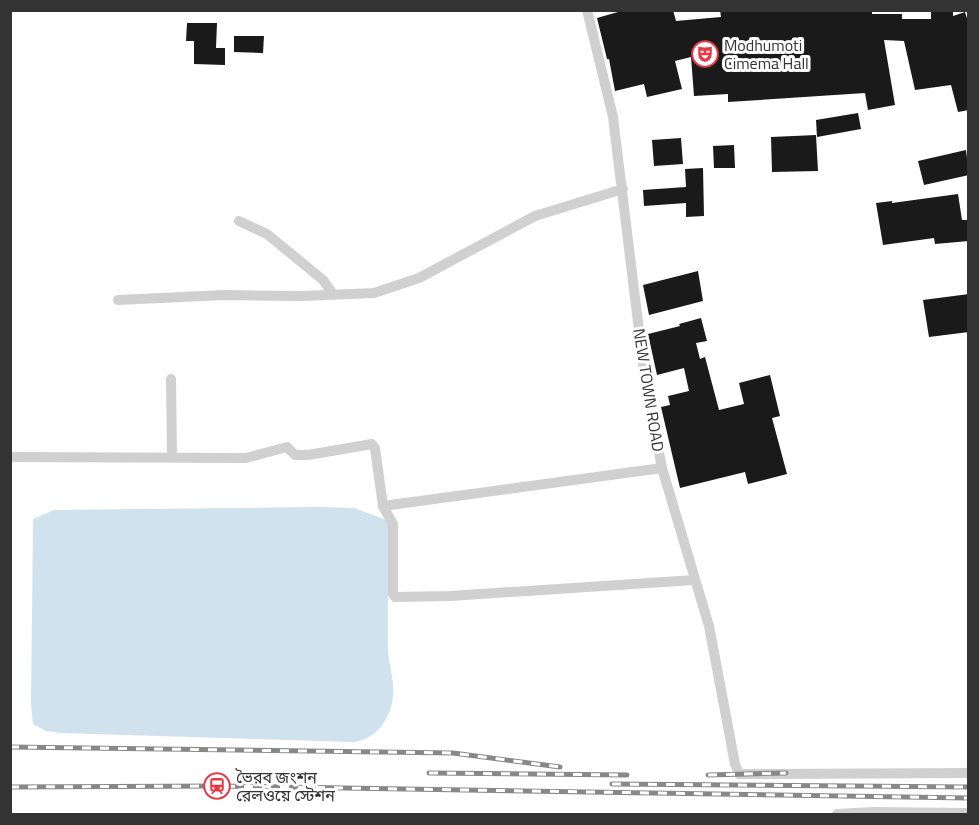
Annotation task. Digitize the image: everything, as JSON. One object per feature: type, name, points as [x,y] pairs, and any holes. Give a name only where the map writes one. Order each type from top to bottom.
[{"type":"street","name":"NEW TOWN ROAD","points":[[587,10],[613,117],[645,380],[662,468],[709,626],[735,764],[740,774],[969,773]]},
{"type":"street","points":[[118,300],[224,295],[374,293],[419,278],[535,216],[623,189]]},
{"type":"street","points":[[238,221],[267,234],[323,280],[333,294]]},
{"type":"street","points":[[171,379],[172,457]]},
{"type":"street","points":[[10,457],[246,458],[287,447],[295,455],[308,455],[372,444],[375,448],[383,506],[392,520],[393,594],[395,597],[694,580]]},
{"type":"street","points":[[383,506],[662,468]]},
{"type":"street","points":[[837,814],[969,813]]},
{"type":"water","points":[[354,508],[389,521],[388,651],[393,692],[389,713],[376,732],[354,742],[61,733],[46,731],[33,724],[31,705],[33,519],[54,510]]},
{"type":"building","points":[[625,10],[673,10],[676,21],[721,17],[720,10],[872,10],[872,14],[902,14],[902,19],[931,19],[931,10],[953,10],[953,16],[965,12],[969,25],[969,110],[958,112],[951,85],[915,90],[904,41],[884,40],[895,105],[868,110],[865,93],[728,102],[728,94],[694,96],[691,57],[675,61],[682,89],[647,97],[644,84],[615,91],[609,59],[607,59],[597,18]]},
{"type":"building","points":[[187,23],[217,23],[216,48],[225,48],[225,65],[194,64],[194,41],[186,41]]},
{"type":"building","points":[[234,36],[264,36],[263,53],[234,52]]},
{"type":"building","points":[[858,113],[861,129],[817,137],[816,120]]},
{"type":"building","points":[[816,135],[818,171],[772,172],[771,137]]},
{"type":"building","points":[[681,138],[683,164],[654,166],[652,140]]},
{"type":"building","points":[[734,145],[735,168],[714,168],[713,146]]},
{"type":"building","points":[[966,150],[969,175],[924,185],[918,161]]},
{"type":"building","points":[[703,168],[704,216],[686,217],[686,203],[644,206],[643,190],[686,187],[685,169]]},
{"type":"building","points":[[958,194],[962,220],[969,220],[969,241],[935,244],[934,238],[883,245],[876,203]]},
{"type":"building","points":[[698,271],[703,301],[649,315],[643,285]]},
{"type":"building","points":[[969,294],[969,332],[929,337],[923,300]]},
{"type":"building","points":[[701,318],[707,341],[696,343],[700,359],[705,357],[719,410],[744,404],[739,383],[770,375],[780,416],[772,418],[787,474],[748,484],[745,472],[680,488],[661,407],[670,405],[668,396],[689,391],[684,368],[657,375],[648,334]]},
{"type":"railway","points":[[10,747],[453,753],[560,767]]},
{"type":"railway","points":[[429,773],[627,775]]},
{"type":"railway","points":[[708,775],[786,773]]},
{"type":"railway","points":[[612,784],[968,787]]},
{"type":"railway","points":[[10,787],[217,786],[968,798]]},
{"type":"place","name":"Modhumoti Cimema Hall","points":[[705,54]]},
{"type":"place","name":"ভৈরব জংশন রেলওয়ে স্টেশন","points":[[217,786]]}]
